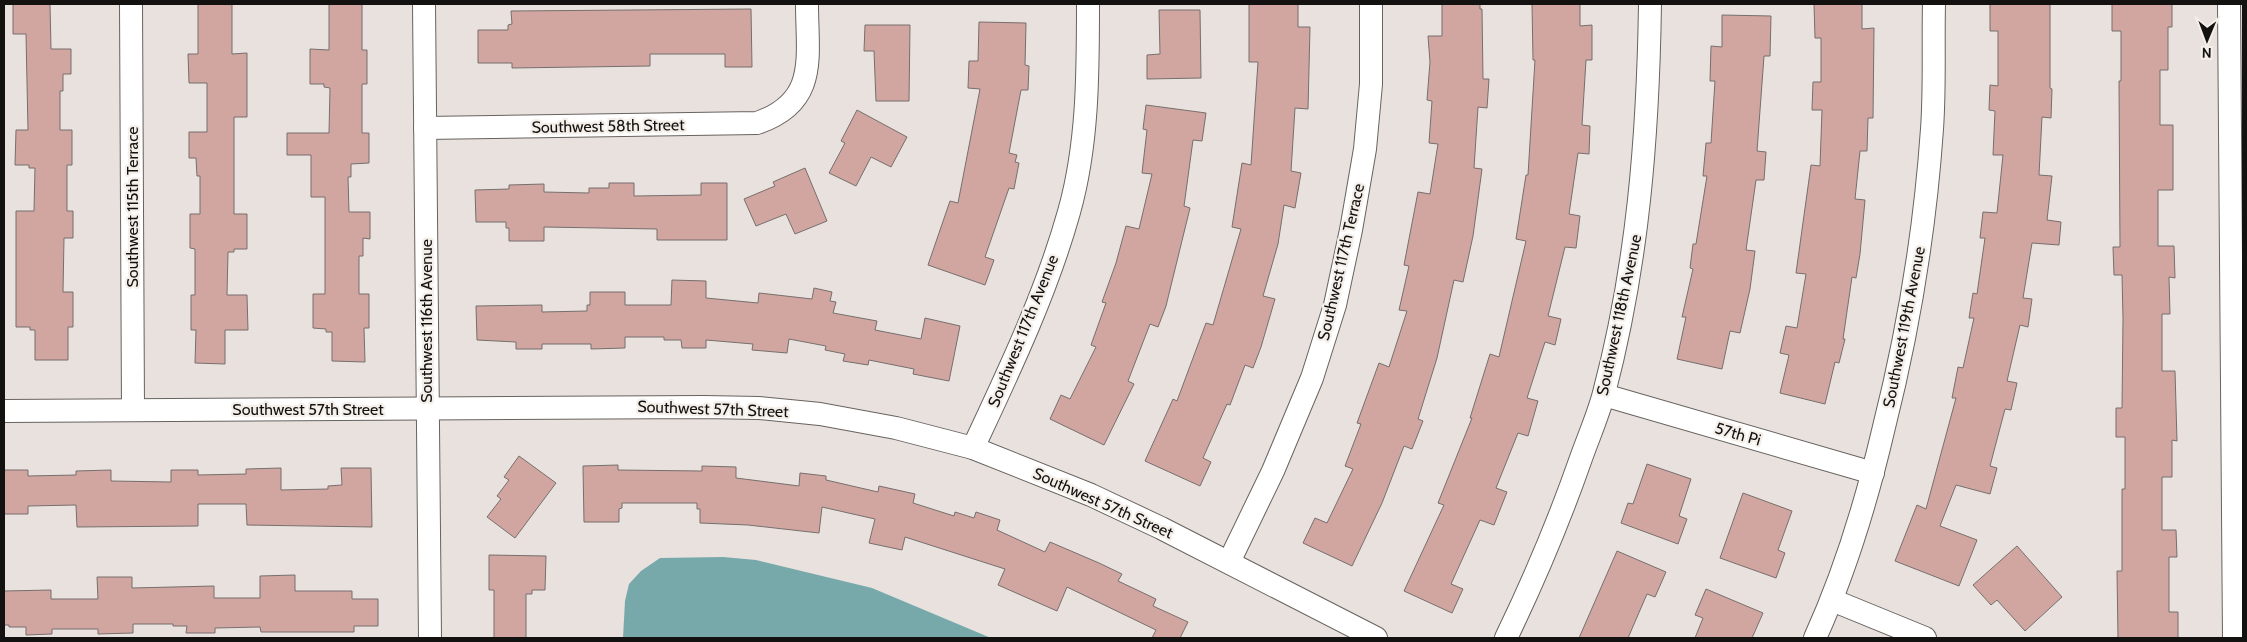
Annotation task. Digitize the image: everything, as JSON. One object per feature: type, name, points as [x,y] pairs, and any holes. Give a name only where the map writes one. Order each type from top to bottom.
[{"type":"street","name":"Southwest 115th Terrace","points":[[131,4],[133,410]]},
{"type":"street","name":"Southwest 116th Avenue","points":[[424,4],[426,408],[430,638]]},
{"type":"street","name":"Southwest 58th Street","points":[[425,128],[757,123],[771,118],[786,108],[802,90],[805,76],[807,4]]},
{"type":"street","name":"Southwest 117th Avenue","points":[[974,448],[1038,305],[1070,211],[1081,151],[1086,99],[1088,4]]},
{"type":"street","name":"Southwest 117th Terrace","points":[[1229,562],[1273,471],[1312,378],[1335,305],[1351,230],[1365,149],[1371,84],[1371,4]]},
{"type":"street","name":"Southwest 118th Avenue","points":[[1506,638],[1561,514],[1604,395],[1626,298],[1639,219],[1649,86],[1650,4]]},
{"type":"street","name":"Southwest 119th Avenue","points":[[1815,638],[1832,600],[1854,540],[1873,473],[1913,296],[1926,207],[1932,126],[1934,4]]},
{"type":"street","points":[[2229,4],[2234,638]]},
{"type":"street","name":"57th Pi","points":[[1604,395],[1873,473]]},
{"type":"street","name":"Southwest 57th Street","points":[[4,411],[704,406],[759,408],[820,414],[896,428],[974,448],[1091,495],[1229,562],[1376,638]]},
{"type":"street","points":[[1832,600],[1925,638]]},
{"type":"water","points":[[723,557],[756,560],[872,588],[991,638],[623,638],[625,601],[629,584],[641,571],[660,558]]},
{"type":"building","points":[[13,4],[50,4],[51,49],[71,49],[71,74],[63,74],[63,91],[60,91],[60,130],[72,130],[72,165],[67,165],[67,211],[73,211],[73,238],[64,238],[63,292],[73,292],[73,327],[68,327],[68,360],[35,360],[35,330],[30,330],[30,327],[16,327],[16,211],[34,211],[35,168],[29,168],[29,165],[15,165],[16,130],[28,130],[26,34],[13,34]]},
{"type":"building","points":[[198,4],[232,4],[232,54],[247,53],[247,117],[234,117],[234,214],[247,214],[247,249],[234,249],[234,252],[228,252],[227,295],[247,295],[248,330],[225,330],[225,364],[195,363],[196,330],[191,330],[191,295],[195,295],[195,249],[190,248],[190,214],[200,214],[200,176],[197,176],[196,158],[189,158],[189,132],[207,132],[207,83],[189,83],[188,54],[198,54]]},
{"type":"building","points":[[329,4],[362,4],[362,50],[367,50],[367,84],[362,84],[362,133],[369,133],[369,163],[351,164],[351,177],[348,177],[349,212],[370,212],[370,239],[363,238],[363,256],[359,256],[359,294],[369,294],[369,328],[364,328],[365,362],[332,361],[332,332],[326,332],[326,329],[313,328],[313,294],[325,294],[325,197],[311,197],[311,155],[287,155],[287,133],[329,133],[330,88],[324,87],[324,84],[310,84],[310,49],[329,50]]},
{"type":"building","points":[[1249,4],[1298,4],[1298,27],[1310,27],[1308,109],[1295,108],[1291,171],[1301,173],[1295,208],[1284,205],[1278,244],[1263,296],[1275,299],[1253,368],[1245,365],[1230,405],[1227,404],[1203,458],[1211,462],[1200,486],[1145,461],[1173,399],[1177,401],[1206,323],[1213,325],[1241,229],[1232,227],[1242,163],[1251,165],[1258,62],[1249,62]]},
{"type":"building","points":[[1442,4],[1480,4],[1480,9],[1482,9],[1483,79],[1489,79],[1487,108],[1478,107],[1474,168],[1482,169],[1473,236],[1463,282],[1454,280],[1437,358],[1418,419],[1423,421],[1412,449],[1404,446],[1382,503],[1352,566],[1303,543],[1315,518],[1327,523],[1353,469],[1345,466],[1361,424],[1357,423],[1379,363],[1389,367],[1407,311],[1399,310],[1409,266],[1404,265],[1418,192],[1430,194],[1438,144],[1429,143],[1432,101],[1427,100],[1430,62],[1428,36],[1442,36]]},
{"type":"building","points":[[1532,4],[1580,4],[1580,26],[1592,25],[1592,60],[1586,60],[1582,125],[1590,126],[1589,154],[1578,153],[1569,214],[1580,216],[1576,248],[1565,247],[1548,316],[1561,319],[1555,345],[1545,342],[1527,398],[1538,401],[1528,436],[1518,433],[1496,488],[1507,492],[1494,525],[1480,520],[1451,584],[1463,589],[1452,613],[1404,591],[1444,505],[1438,503],[1472,418],[1470,418],[1490,354],[1499,357],[1526,241],[1516,239],[1526,175],[1528,175],[1535,60],[1533,60]]},
{"type":"building","points":[[1814,4],[1862,4],[1862,29],[1874,28],[1873,118],[1868,118],[1867,151],[1860,151],[1855,199],[1865,200],[1860,254],[1856,278],[1852,277],[1843,339],[1845,339],[1839,363],[1835,362],[1825,404],[1780,393],[1789,355],[1780,353],[1786,326],[1797,328],[1806,274],[1796,273],[1811,165],[1820,166],[1822,110],[1812,110],[1813,82],[1821,82],[1821,38],[1815,38]]},
{"type":"building","points":[[1990,4],[2050,4],[2051,118],[2042,117],[2039,175],[2052,176],[2047,220],[2061,222],[2059,245],[2032,243],[2023,298],[2032,299],[2028,327],[2020,325],[2007,381],[2017,383],[2011,410],[2005,409],[1990,466],[1997,468],[1990,494],[1956,485],[1940,526],[1977,540],[1959,586],[1895,561],[1917,505],[1926,509],[1956,398],[1952,398],[1958,367],[1963,368],[1974,318],[1969,318],[1973,293],[1977,294],[1985,238],[1980,238],[1983,212],[1997,213],[2003,155],[1993,155],[1995,111],[1989,110],[1990,85],[1998,86],[1998,31],[1990,31]]},
{"type":"building","points":[[2112,4],[2172,4],[2172,27],[2168,27],[2168,70],[2160,70],[2160,125],[2173,125],[2173,190],[2158,190],[2158,246],[2174,246],[2175,278],[2169,277],[2170,314],[2162,314],[2162,371],[2175,371],[2177,441],[2172,440],[2172,477],[2162,477],[2162,530],[2176,530],[2177,557],[2169,557],[2169,612],[2178,612],[2178,638],[2118,638],[2117,571],[2122,571],[2122,489],[2125,489],[2125,437],[2116,437],[2116,408],[2122,408],[2122,275],[2114,275],[2113,247],[2120,247],[2119,81],[2121,81],[2121,31],[2112,31]]},
{"type":"building","points":[[751,9],[752,67],[725,67],[725,54],[650,54],[650,66],[512,68],[512,63],[478,63],[478,30],[508,30],[508,25],[512,24],[511,11]]},
{"type":"building","points":[[1159,10],[1200,10],[1201,78],[1147,79],[1147,55],[1160,54]]},
{"type":"building","points":[[1722,15],[1771,16],[1770,56],[1764,56],[1757,151],[1766,152],[1764,180],[1756,180],[1746,250],[1755,251],[1750,289],[1740,333],[1730,331],[1722,369],[1677,359],[1686,317],[1682,317],[1693,269],[1690,268],[1693,244],[1696,244],[1707,176],[1703,176],[1706,143],[1711,143],[1715,81],[1710,81],[1711,46],[1722,47]]},
{"type":"building","points":[[979,22],[1026,23],[1025,65],[1029,66],[1028,90],[1021,90],[1009,153],[1017,155],[1015,162],[1019,163],[1014,189],[1009,188],[985,257],[994,260],[985,285],[928,265],[950,201],[958,203],[980,89],[968,88],[969,61],[978,61]]},
{"type":"building","points":[[865,25],[910,25],[909,101],[876,101],[874,51],[864,51]]},
{"type":"building","points":[[1146,105],[1206,113],[1202,141],[1193,140],[1184,206],[1190,208],[1166,306],[1158,327],[1150,324],[1128,381],[1134,384],[1104,445],[1050,419],[1061,395],[1070,399],[1096,347],[1091,345],[1106,303],[1102,302],[1116,263],[1126,226],[1139,229],[1152,174],[1142,173],[1147,130],[1143,129]]},
{"type":"building","points":[[857,110],[907,137],[891,167],[871,157],[856,186],[829,173],[845,143],[841,141]]},
{"type":"building","points":[[805,168],[827,221],[795,234],[786,214],[756,226],[744,199],[775,186],[773,182]]},
{"type":"building","points":[[609,183],[634,183],[634,196],[701,195],[701,183],[727,183],[727,240],[657,240],[657,229],[544,227],[544,241],[509,241],[509,228],[506,228],[506,222],[476,222],[475,190],[509,189],[509,185],[544,184],[544,192],[589,193],[589,188],[609,188]]},
{"type":"building","points":[[672,280],[706,281],[706,298],[758,303],[759,293],[812,299],[814,288],[832,292],[830,301],[836,302],[833,313],[877,321],[875,330],[921,339],[925,318],[960,326],[949,381],[913,374],[914,369],[869,360],[868,365],[843,361],[845,354],[825,350],[826,346],[789,339],[787,353],[752,350],[753,344],[706,340],[706,348],[682,348],[681,340],[664,340],[664,337],[625,337],[625,348],[591,349],[591,344],[542,344],[542,349],[516,349],[516,342],[477,340],[476,306],[542,305],[542,312],[587,311],[587,305],[590,305],[590,292],[625,292],[625,305],[671,305]]},
{"type":"building","points":[[519,456],[556,483],[515,538],[487,517],[501,499],[497,496],[509,480],[504,477]]},
{"type":"building","points":[[1647,464],[1691,479],[1679,516],[1687,519],[1678,544],[1621,523],[1628,503],[1633,504]]},
{"type":"building","points":[[618,465],[618,470],[702,471],[702,466],[736,467],[736,478],[799,486],[800,473],[826,476],[826,480],[878,492],[879,486],[915,494],[913,503],[954,516],[955,512],[974,518],[976,512],[1000,520],[997,530],[1045,552],[1050,542],[1099,563],[1122,574],[1118,581],[1156,599],[1153,606],[1188,622],[1180,638],[1152,638],[1156,630],[1067,587],[1057,611],[998,585],[1005,569],[905,537],[902,550],[869,543],[875,519],[822,507],[819,533],[748,525],[700,523],[700,509],[697,509],[697,503],[622,503],[622,508],[619,509],[619,522],[584,522],[583,466]]},
{"type":"building","points":[[281,468],[281,490],[328,489],[328,486],[342,485],[341,468],[371,468],[372,527],[247,525],[246,504],[198,504],[198,526],[77,527],[76,505],[28,506],[28,514],[4,514],[4,470],[28,470],[28,476],[76,475],[76,471],[111,470],[111,481],[171,482],[171,470],[198,470],[198,475],[246,474],[246,469]]},
{"type":"building","points":[[1743,493],[1792,511],[1778,550],[1785,553],[1776,578],[1720,558]]},
{"type":"building","points":[[2017,546],[2062,597],[2025,631],[1997,600],[1991,605],[1973,585]]},
{"type":"building","points":[[1617,551],[1666,572],[1655,597],[1647,594],[1628,638],[1579,638]]},
{"type":"building","points":[[489,555],[546,556],[545,590],[532,590],[532,594],[526,594],[526,638],[494,638],[494,590],[489,590]]},
{"type":"building","points":[[295,575],[295,591],[352,591],[352,599],[378,599],[378,626],[354,626],[354,632],[261,632],[260,627],[215,628],[215,633],[186,633],[187,626],[133,624],[133,633],[98,634],[98,629],[52,629],[52,634],[26,635],[26,627],[9,627],[9,625],[4,625],[4,591],[51,590],[51,599],[98,599],[97,577],[132,577],[132,588],[214,586],[214,598],[260,598],[260,576]]},
{"type":"building","points":[[1706,589],[1763,613],[1752,638],[1695,638],[1703,618],[1695,615]]}]
